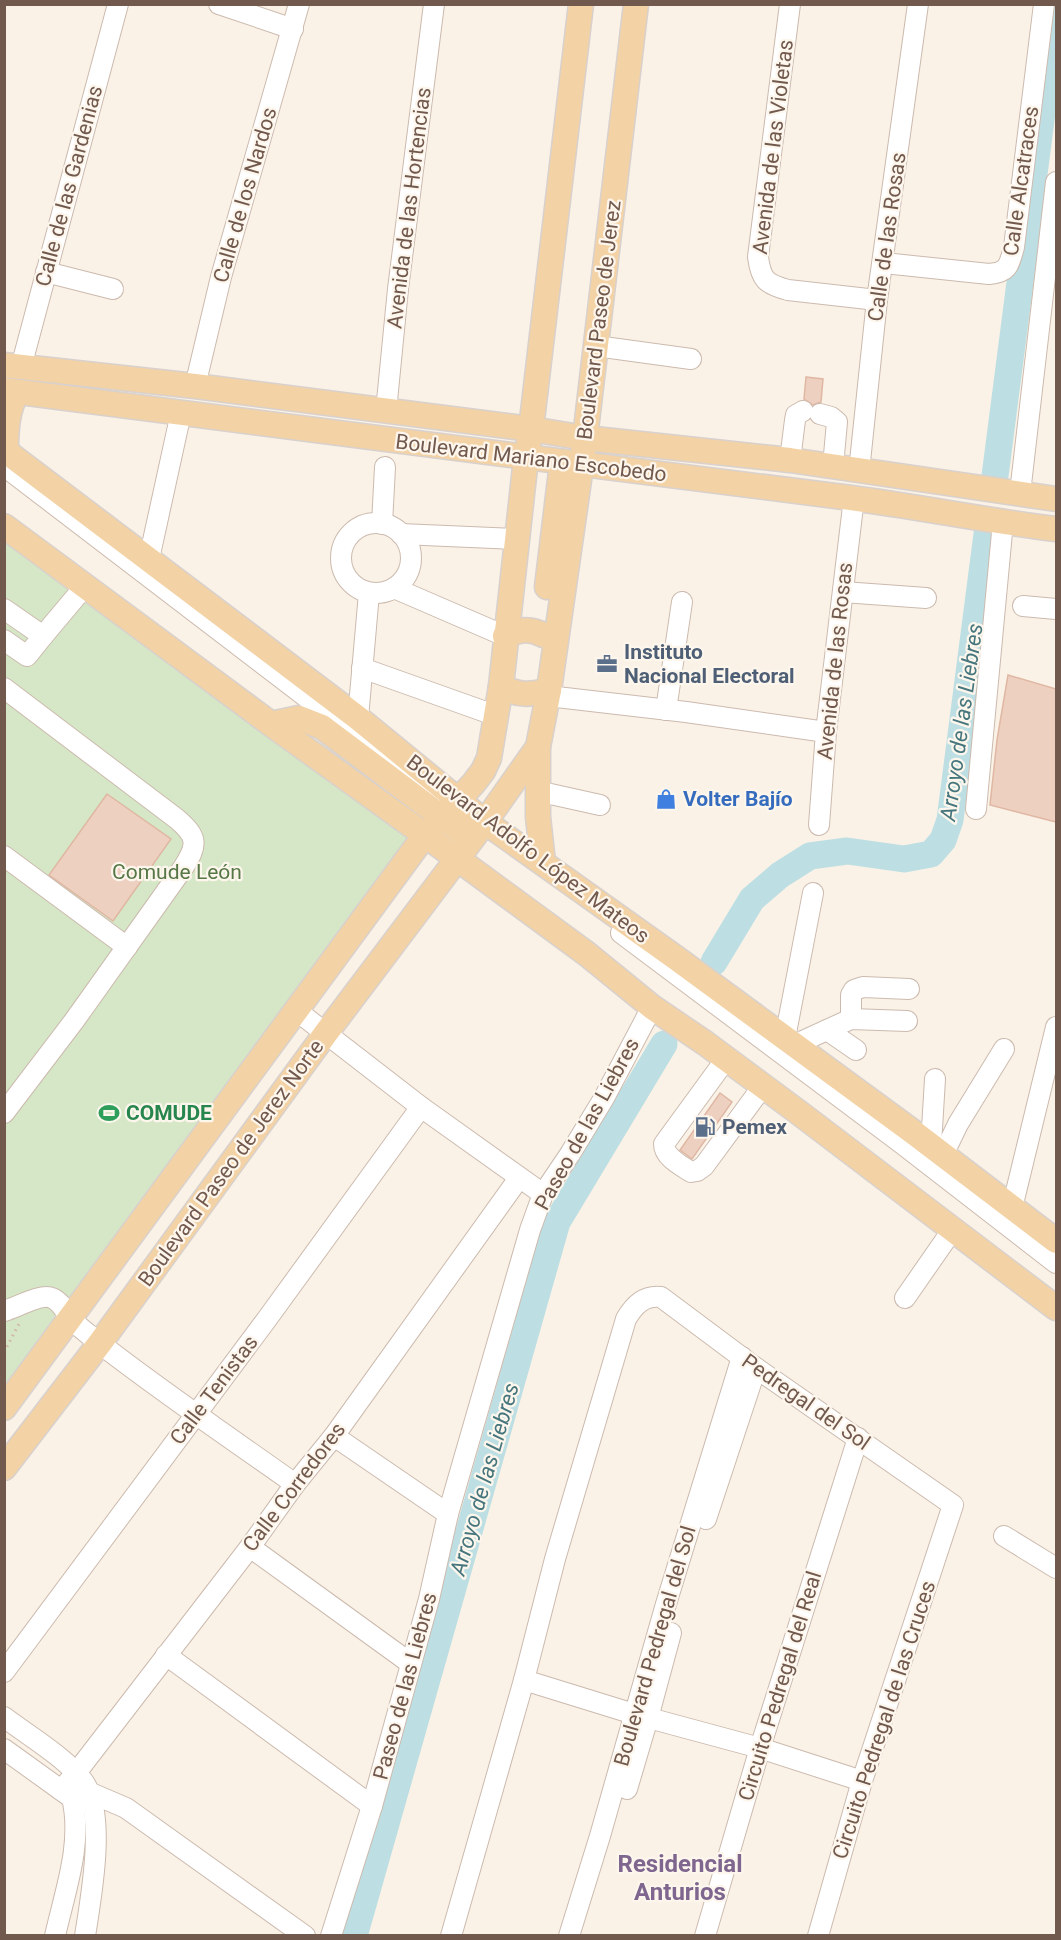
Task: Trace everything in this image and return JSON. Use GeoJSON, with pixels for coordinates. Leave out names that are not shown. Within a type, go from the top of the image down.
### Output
{"type":"FeatureCollection","features":[{"type":"Feature","properties":{"kind":"main road"},"geometry":{"type":"LineString","coordinates":[[425,835],[483,771],[489,758],[501,686],[581,4]]}},
{"type":"Feature","properties":{"kind":"main road","name":"Boulevard Paseo de Jerez"},"geometry":{"type":"LineString","coordinates":[[456,859],[538,747],[549,690],[571,464],[585,438],[636,4]]}},
{"type":"Feature","properties":{"kind":"main road","name":"Boulevard Mariano Escobedo"},"geometry":{"type":"LineString","coordinates":[[13,366],[195,386],[585,438],[790,460],[1056,499]]}},
{"type":"Feature","properties":{"kind":"main road","name":"Boulevard Mariano Escobedo"},"geometry":{"type":"LineString","coordinates":[[11,391],[571,464],[854,498],[1056,529]]}},
{"type":"Feature","properties":{"kind":"main road"},"geometry":{"type":"LineString","coordinates":[[5,456],[11,391]]}},
{"type":"Feature","properties":{"kind":"main road","name":"Boulevard Adolfo López Mateos"},"geometry":{"type":"LineString","coordinates":[[5,456],[149,559],[358,718],[449,808],[478,830],[543,862],[790,1041],[1056,1241]]}},
{"type":"Feature","properties":{"kind":"main road"},"geometry":{"type":"LineString","coordinates":[[501,686],[511,692],[526,694],[549,690],[543,666],[543,635],[571,464]]}},
{"type":"Feature","properties":{"kind":"main road"},"geometry":{"type":"LineString","coordinates":[[4,526],[587,954],[652,1007],[763,1086],[1056,1308]]}},
{"type":"Feature","properties":{"kind":"main road"},"geometry":{"type":"LineString","coordinates":[[506,636],[520,630],[536,631],[543,635]]}},
{"type":"Feature","properties":{"kind":"main road"},"geometry":{"type":"LineString","coordinates":[[271,724],[299,718],[322,727],[449,808]]}},
{"type":"Feature","properties":{"kind":"main road"},"geometry":{"type":"LineString","coordinates":[[538,747],[537,790],[539,836],[543,862]]}},
{"type":"Feature","properties":{"kind":"main road","name":"Boulevard Paseo de Jerez Norte"},"geometry":{"type":"LineString","coordinates":[[4,1408],[425,835]]}},
{"type":"Feature","properties":{"kind":"main road","name":"Boulevard Paseo de Jerez Norte"},"geometry":{"type":"LineString","coordinates":[[4,1468],[100,1343],[456,859]]}},
{"type":"Feature","properties":{"kind":"street","name":"Calle de las Gardenias"},"geometry":{"type":"LineString","coordinates":[[13,366],[46,272],[118,4]]}},
{"type":"Feature","properties":{"kind":"street"},"geometry":{"type":"LineString","coordinates":[[219,4],[293,29]]}},
{"type":"Feature","properties":{"kind":"street","name":"Calle de los Nardos"},"geometry":{"type":"LineString","coordinates":[[195,386],[221,277],[299,4]]}},
{"type":"Feature","properties":{"kind":"street","name":"Avenida de las Hortencias"},"geometry":{"type":"LineString","coordinates":[[386,411],[398,289],[434,4]]}},
{"type":"Feature","properties":{"kind":"street","name":"Avenida de las Violetas"},"geometry":{"type":"LineString","coordinates":[[790,4],[758,257],[760,270],[764,280],[788,290],[877,300]]}},
{"type":"Feature","properties":{"kind":"street","name":"Calle de las Rosas"},"geometry":{"type":"LineString","coordinates":[[860,471],[877,300],[884,263],[918,4]]}},
{"type":"Feature","properties":{"kind":"street","name":"Calle Alcatraces"},"geometry":{"type":"LineString","coordinates":[[884,263],[988,273],[1001,273],[1009,265],[1014,247],[1044,4]]}},
{"type":"Feature","properties":{"kind":"street"},"geometry":{"type":"LineString","coordinates":[[1020,493],[1053,257],[1056,182]]}},
{"type":"Feature","properties":{"kind":"street"},"geometry":{"type":"LineString","coordinates":[[46,272],[113,289]]}},
{"type":"Feature","properties":{"kind":"street"},"geometry":{"type":"LineString","coordinates":[[596,346],[691,359]]}},
{"type":"Feature","properties":{"kind":"street"},"geometry":{"type":"LineString","coordinates":[[149,559],[181,413]]}},
{"type":"Feature","properties":{"kind":"street"},"geometry":{"type":"LineString","coordinates":[[790,460],[796,415],[820,416],[864,426]]}},
{"type":"Feature","properties":{"kind":"street"},"geometry":{"type":"LineString","coordinates":[[820,416],[833,466]]}},
{"type":"Feature","properties":{"kind":"street"},"geometry":{"type":"LineString","coordinates":[[5,456],[449,808]]}},
{"type":"Feature","properties":{"kind":"street"},"geometry":{"type":"LineString","coordinates":[[382,524],[385,467]]}},
{"type":"Feature","properties":{"kind":"street","name":"Avenida de las Rosas"},"geometry":{"type":"LineString","coordinates":[[819,825],[826,732],[854,498]]}},
{"type":"Feature","properties":{"kind":"street"},"geometry":{"type":"LineString","coordinates":[[976,809],[1003,522]]}},
{"type":"Feature","properties":{"kind":"street"},"geometry":{"type":"LineString","coordinates":[[382,524],[392,527],[401,534],[409,547],[411,562],[405,577],[394,588],[382,593],[369,593],[352,585],[342,570],[340,552],[348,535],[363,525],[382,524]]}},
{"type":"Feature","properties":{"kind":"street"},"geometry":{"type":"LineString","coordinates":[[401,534],[517,539]]}},
{"type":"Feature","properties":{"kind":"street"},"geometry":{"type":"LineString","coordinates":[[4,640],[27,656],[85,586]]}},
{"type":"Feature","properties":{"kind":"street"},"geometry":{"type":"LineString","coordinates":[[394,588],[506,636]]}},
{"type":"Feature","properties":{"kind":"street"},"geometry":{"type":"LineString","coordinates":[[843,592],[926,598]]}},
{"type":"Feature","properties":{"kind":"street"},"geometry":{"type":"LineString","coordinates":[[358,718],[369,593]]}},
{"type":"Feature","properties":{"kind":"street"},"geometry":{"type":"LineString","coordinates":[[666,710],[682,602]]}},
{"type":"Feature","properties":{"kind":"street"},"geometry":{"type":"LineString","coordinates":[[1023,606],[1056,609]]}},
{"type":"Feature","properties":{"kind":"street"},"geometry":{"type":"LineString","coordinates":[[4,609],[42,636]]}},
{"type":"Feature","properties":{"kind":"street"},"geometry":{"type":"LineString","coordinates":[[363,668],[496,716]]}},
{"type":"Feature","properties":{"kind":"street"},"geometry":{"type":"LineString","coordinates":[[4,688],[177,819],[194,837],[194,848],[189,859],[74,1021],[4,1113]]}},
{"type":"Feature","properties":{"kind":"street"},"geometry":{"type":"LineString","coordinates":[[549,690],[666,710],[826,732]]}},
{"type":"Feature","properties":{"kind":"street"},"geometry":{"type":"LineString","coordinates":[[537,790],[600,806]]}},
{"type":"Feature","properties":{"kind":"street"},"geometry":{"type":"LineString","coordinates":[[478,830],[901,1143],[1056,1263]]}},
{"type":"Feature","properties":{"kind":"street"},"geometry":{"type":"LineString","coordinates":[[4,856],[127,947]]}},
{"type":"Feature","properties":{"kind":"street"},"geometry":{"type":"LineString","coordinates":[[813,893],[790,1041],[827,1030],[851,1019],[907,1021]]}},
{"type":"Feature","properties":{"kind":"street"},"geometry":{"type":"LineString","coordinates":[[851,1019],[851,995],[854,990],[863,987],[909,988]]}},
{"type":"Feature","properties":{"kind":"street","name":"Paseo de las Liebres"},"geometry":{"type":"LineString","coordinates":[[331,1935],[372,1806],[429,1599],[448,1514],[510,1295],[543,1194],[604,1098],[652,1007]]}},
{"type":"Feature","properties":{"kind":"street"},"geometry":{"type":"LineString","coordinates":[[297,1011],[421,1107],[543,1194]]}},
{"type":"Feature","properties":{"kind":"street"},"geometry":{"type":"LineString","coordinates":[[1012,1208],[1056,1027]]}},
{"type":"Feature","properties":{"kind":"street"},"geometry":{"type":"LineString","coordinates":[[827,1030],[856,1050]]}},
{"type":"Feature","properties":{"kind":"street"},"geometry":{"type":"LineString","coordinates":[[937,1150],[958,1124],[1004,1049]]}},
{"type":"Feature","properties":{"kind":"street"},"geometry":{"type":"LineString","coordinates":[[726,1059],[664,1143],[667,1155],[683,1167],[691,1172],[704,1166],[763,1086]]}},
{"type":"Feature","properties":{"kind":"street"},"geometry":{"type":"LineString","coordinates":[[935,1079],[937,1150]]}},
{"type":"Feature","properties":{"kind":"street","name":"Calle Tenistas"},"geometry":{"type":"LineString","coordinates":[[4,1672],[421,1107]]}},
{"type":"Feature","properties":{"kind":"street","name":"Calle Corredores"},"geometry":{"type":"LineString","coordinates":[[74,1794],[76,1773],[334,1436],[519,1178]]}},
{"type":"Feature","properties":{"kind":"street"},"geometry":{"type":"LineString","coordinates":[[905,1298],[953,1229]]}},
{"type":"Feature","properties":{"kind":"street"},"geometry":{"type":"LineString","coordinates":[[4,1311],[48,1296],[54,1298],[71,1319],[100,1343],[295,1484]]}},
{"type":"Feature","properties":{"kind":"street","name":"Pedregal del Sol"},"geometry":{"type":"LineString","coordinates":[[524,1680],[555,1559],[626,1319],[632,1309],[648,1297],[661,1297],[749,1362],[953,1505]]}},
{"type":"Feature","properties":{"kind":"street","name":"Boulevard Pedregal del Sol"},"geometry":{"type":"LineString","coordinates":[[569,1935],[744,1400],[749,1362]]}},
{"type":"Feature","properties":{"kind":"street"},"geometry":{"type":"LineString","coordinates":[[334,1436],[448,1514]]}},
{"type":"Feature","properties":{"kind":"street","name":"Circuito Pedregal del Real"},"geometry":{"type":"LineString","coordinates":[[705,1935],[760,1748],[858,1438]]}},
{"type":"Feature","properties":{"kind":"street","name":"Circuito Pedregal de las Cruces"},"geometry":{"type":"LineString","coordinates":[[818,1935],[862,1781],[953,1505]]}},
{"type":"Feature","properties":{"kind":"street"},"geometry":{"type":"LineString","coordinates":[[1004,1536],[1056,1568]]}},
{"type":"Feature","properties":{"kind":"street"},"geometry":{"type":"LineString","coordinates":[[250,1547],[410,1663]]}},
{"type":"Feature","properties":{"kind":"street"},"geometry":{"type":"LineString","coordinates":[[166,1655],[372,1806]]}},
{"type":"Feature","properties":{"kind":"street"},"geometry":{"type":"LineString","coordinates":[[451,1935],[524,1680],[641,1716],[760,1748],[862,1781]]}},
{"type":"Feature","properties":{"kind":"street","name":"Boulevard Pedregal del Sol"},"geometry":{"type":"LineString","coordinates":[[582,1935],[641,1716]]}},
{"type":"Feature","properties":{"kind":"street"},"geometry":{"type":"LineString","coordinates":[[4,1717],[76,1773]]}},
{"type":"Feature","properties":{"kind":"street"},"geometry":{"type":"LineString","coordinates":[[4,1749],[94,1808],[95,1844],[85,1935]]}},
{"type":"Feature","properties":{"kind":"street"},"geometry":{"type":"LineString","coordinates":[[55,1935],[75,1841],[74,1794]]}},
{"type":"Feature","properties":{"kind":"street"},"geometry":{"type":"LineString","coordinates":[[74,1794],[126,1808],[305,1935]]}},
{"type":"Feature","properties":{"kind":"path"},"geometry":{"type":"LineString","coordinates":[[4,1352],[31,1301]]}},
{"type":"Feature","properties":{"kind":"green space","name":"COMUDE"},"geometry":{"type":"Polygon","coordinates":[[[4,517],[422,833],[4,1394],[4,517]]]}},
{"type":"Feature","properties":{"kind":"building"},"geometry":{"type":"Polygon","coordinates":[[[806,377],[823,379],[821,402],[813,405],[804,399],[806,377]]]}},
{"type":"Feature","properties":{"kind":"building"},"geometry":{"type":"Polygon","coordinates":[[[1008,675],[1056,689],[1056,822],[990,805],[997,740],[1008,675]]]}},
{"type":"Feature","properties":{"kind":"building"},"geometry":{"type":"Polygon","coordinates":[[[107,794],[171,839],[113,921],[49,875],[107,794]]]}},
{"type":"Feature","properties":{"kind":"building","name":"Pemex"},"geometry":{"type":"Polygon","coordinates":[[[720,1093],[732,1102],[692,1159],[680,1150],[720,1093]]]}},
{"type":"Feature","properties":{"kind":"waterway","name":"Arroyo de las Liebres"},"geometry":{"type":"LineString","coordinates":[[995,476],[1056,4]]}},
{"type":"Feature","properties":{"kind":"waterway","name":"Arroyo de las Liebres"},"geometry":{"type":"LineString","coordinates":[[714,962],[752,899],[780,875],[810,856],[847,851],[904,859],[931,854],[943,840],[950,820],[987,534]]}},
{"type":"Feature","properties":{"kind":"waterway","name":"Arroyo de las Liebres"},"geometry":{"type":"LineString","coordinates":[[354,1936],[557,1222],[664,1044]]}},
{"type":"Feature","properties":{"kind":"place","name":"Instituto Nacional Electoral"},"geometry":{"type":"Point","coordinates":[607,664]}},
{"type":"Feature","properties":{"kind":"place","name":"Volter Bajío"},"geometry":{"type":"Point","coordinates":[666,799]}},
{"type":"Feature","properties":{"kind":"place","name":"COMUDE"},"geometry":{"type":"Point","coordinates":[109,1113]}},
{"type":"Feature","properties":{"kind":"place","name":"Pemex"},"geometry":{"type":"Point","coordinates":[705,1127]}},
{"type":"Feature","properties":{"kind":"district","name":"Residencial Anturios"},"geometry":{"type":"Point","coordinates":[680,1878]}},
{"type":"Feature","properties":{"kind":"park label","name":"Comude León"},"geometry":{"type":"Point","coordinates":[177,872]}}]}
